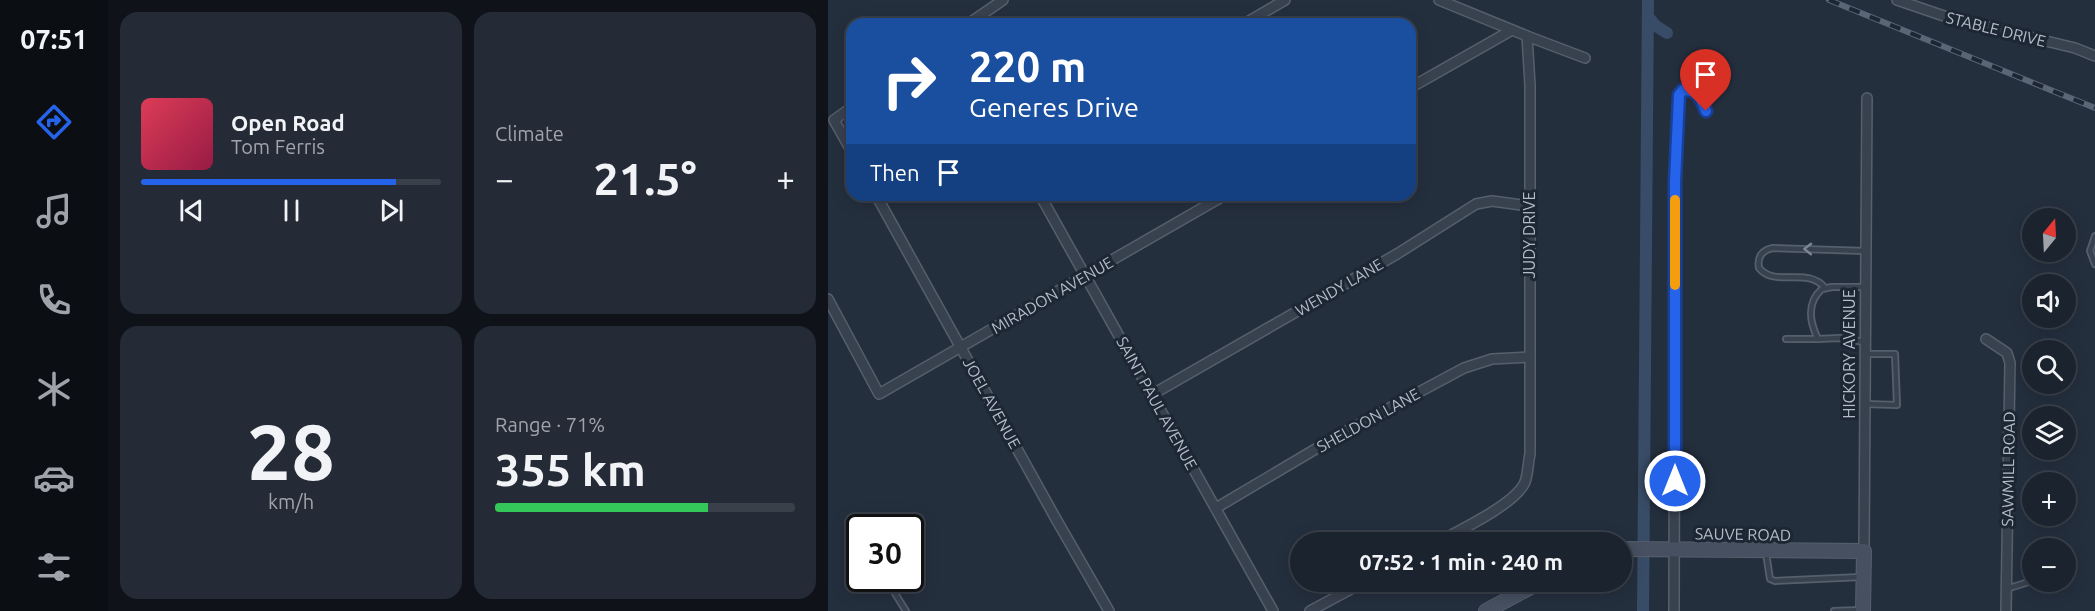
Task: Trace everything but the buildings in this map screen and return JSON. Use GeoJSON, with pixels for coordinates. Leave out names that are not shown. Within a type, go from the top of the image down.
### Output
{"type":"FeatureCollection","features":[{"type":"Feature","properties":{"kind":"street"},"geometry":{"type":"LineString","coordinates":[[977,18],[1003,0]]}},
{"type":"Feature","properties":{"kind":"street"},"geometry":{"type":"LineString","coordinates":[[1254,18],[1285,0]]}},
{"type":"Feature","properties":{"kind":"street"},"geometry":{"type":"LineString","coordinates":[[1439,0],[1585,58]]}},
{"type":"Feature","properties":{"kind":"street","name":"STABLE DRIVE"},"geometry":{"type":"LineString","coordinates":[[1897,0],[1947,17],[2075,48],[2095,56]]}},
{"type":"Feature","properties":{"kind":"street"},"geometry":{"type":"LineString","coordinates":[[1416,85],[1512,30]]}},
{"type":"Feature","properties":{"kind":"street","name":"JUDY DRIVE"},"geometry":{"type":"LineString","coordinates":[[1457,532],[1481,519],[1516,495],[1524,483],[1530,454],[1530,85],[1527,36]]}},
{"type":"Feature","properties":{"kind":"street"},"geometry":{"type":"LineString","coordinates":[[1674,611],[1668,550],[1675,181],[1679,95],[1683,90],[1691,90],[1701,97],[1706,111]]}},
{"type":"Feature","properties":{"kind":"street","name":"HICKORY AVENUE"},"geometry":{"type":"LineString","coordinates":[[1863,611],[1867,98]]}},
{"type":"Feature","properties":{"kind":"street"},"geometry":{"type":"LineString","coordinates":[[846,111],[834,120],[846,141]]}},
{"type":"Feature","properties":{"kind":"street","name":"JOEL AVENUE"},"geometry":{"type":"LineString","coordinates":[[879,201],[1109,611]]}},
{"type":"Feature","properties":{"kind":"street","name":"SAINT PAUL AVENUE"},"geometry":{"type":"LineString","coordinates":[[1043,201],[1273,611]]}},
{"type":"Feature","properties":{"kind":"street","name":"MIRADON AVENUE"},"geometry":{"type":"LineString","coordinates":[[828,299],[879,394],[1215,201]]}},
{"type":"Feature","properties":{"kind":"street","name":"WENDY LANE"},"geometry":{"type":"LineString","coordinates":[[1153,394],[1397,254],[1476,204],[1492,201],[1529,206]]}},
{"type":"Feature","properties":{"kind":"street","name":"SAWMILL ROAD"},"geometry":{"type":"LineString","coordinates":[[1986,339],[2007,353],[2010,363],[2006,611]]}},
{"type":"Feature","properties":{"kind":"street","name":"SHELDON LANE"},"geometry":{"type":"LineString","coordinates":[[1216,508],[1341,434],[1464,368],[1492,359],[1530,357]]}},
{"type":"Feature","properties":{"kind":"street","name":"SAUVE ROAD"},"geometry":{"type":"LineString","coordinates":[[1632,549],[1864,551]]}},
{"type":"Feature","properties":{"kind":"street"},"geometry":{"type":"LineString","coordinates":[[1310,611],[1345,592]]}},
{"type":"Feature","properties":{"kind":"street"},"geometry":{"type":"LineString","coordinates":[[1486,611],[1521,592]]}},
{"type":"Feature","properties":{"kind":"lane"},"geometry":{"type":"LineString","coordinates":[[2095,236],[2090,251],[2095,264]]}},
{"type":"Feature","properties":{"kind":"lane"},"geometry":{"type":"LineString","coordinates":[[1824,288],[1812,278],[1764,274],[1759,268],[1759,258],[1764,251],[1773,248],[1866,251]]}},
{"type":"Feature","properties":{"kind":"lane"},"geometry":{"type":"LineString","coordinates":[[1818,339],[1812,324],[1811,305],[1815,296],[1824,288],[1866,287]]}},
{"type":"Feature","properties":{"kind":"lane"},"geometry":{"type":"LineString","coordinates":[[1786,339],[1839,338],[1865,342]]}},
{"type":"Feature","properties":{"kind":"lane"},"geometry":{"type":"LineString","coordinates":[[1865,354],[1895,354],[1897,405],[1865,404]]}},
{"type":"Feature","properties":{"kind":"lane"},"geometry":{"type":"LineString","coordinates":[[1766,551],[1770,579],[1775,582],[1863,576]]}},
{"type":"Feature","properties":{"kind":"lane"},"geometry":{"type":"LineString","coordinates":[[2006,589],[2022,584]]}},
{"type":"Feature","properties":{"kind":"lane"},"geometry":{"type":"LineString","coordinates":[[894,592],[906,611]]}},
{"type":"Feature","properties":{"kind":"lane"},"geometry":{"type":"LineString","coordinates":[[1834,611],[1863,611]]}},
{"type":"Feature","properties":{"kind":"waterway"},"geometry":{"type":"LineString","coordinates":[[1643,611],[1648,0]]}},
{"type":"Feature","properties":{"kind":"waterway"},"geometry":{"type":"LineString","coordinates":[[1648,17],[1667,33]]}},
{"type":"Feature","properties":{"kind":"railway"},"geometry":{"type":"LineString","coordinates":[[1829,0],[2095,108]]}},
{"type":"Feature","properties":{"kind":"slow traffic"},"geometry":{"type":"LineString","coordinates":[[1675,200],[1675,285]]}},
{"type":"Feature","properties":{"kind":"route"},"geometry":{"type":"LineString","coordinates":[[1675,481],[1675,181],[1679,95],[1683,90],[1691,90],[1701,97],[1706,111]]}}]}
